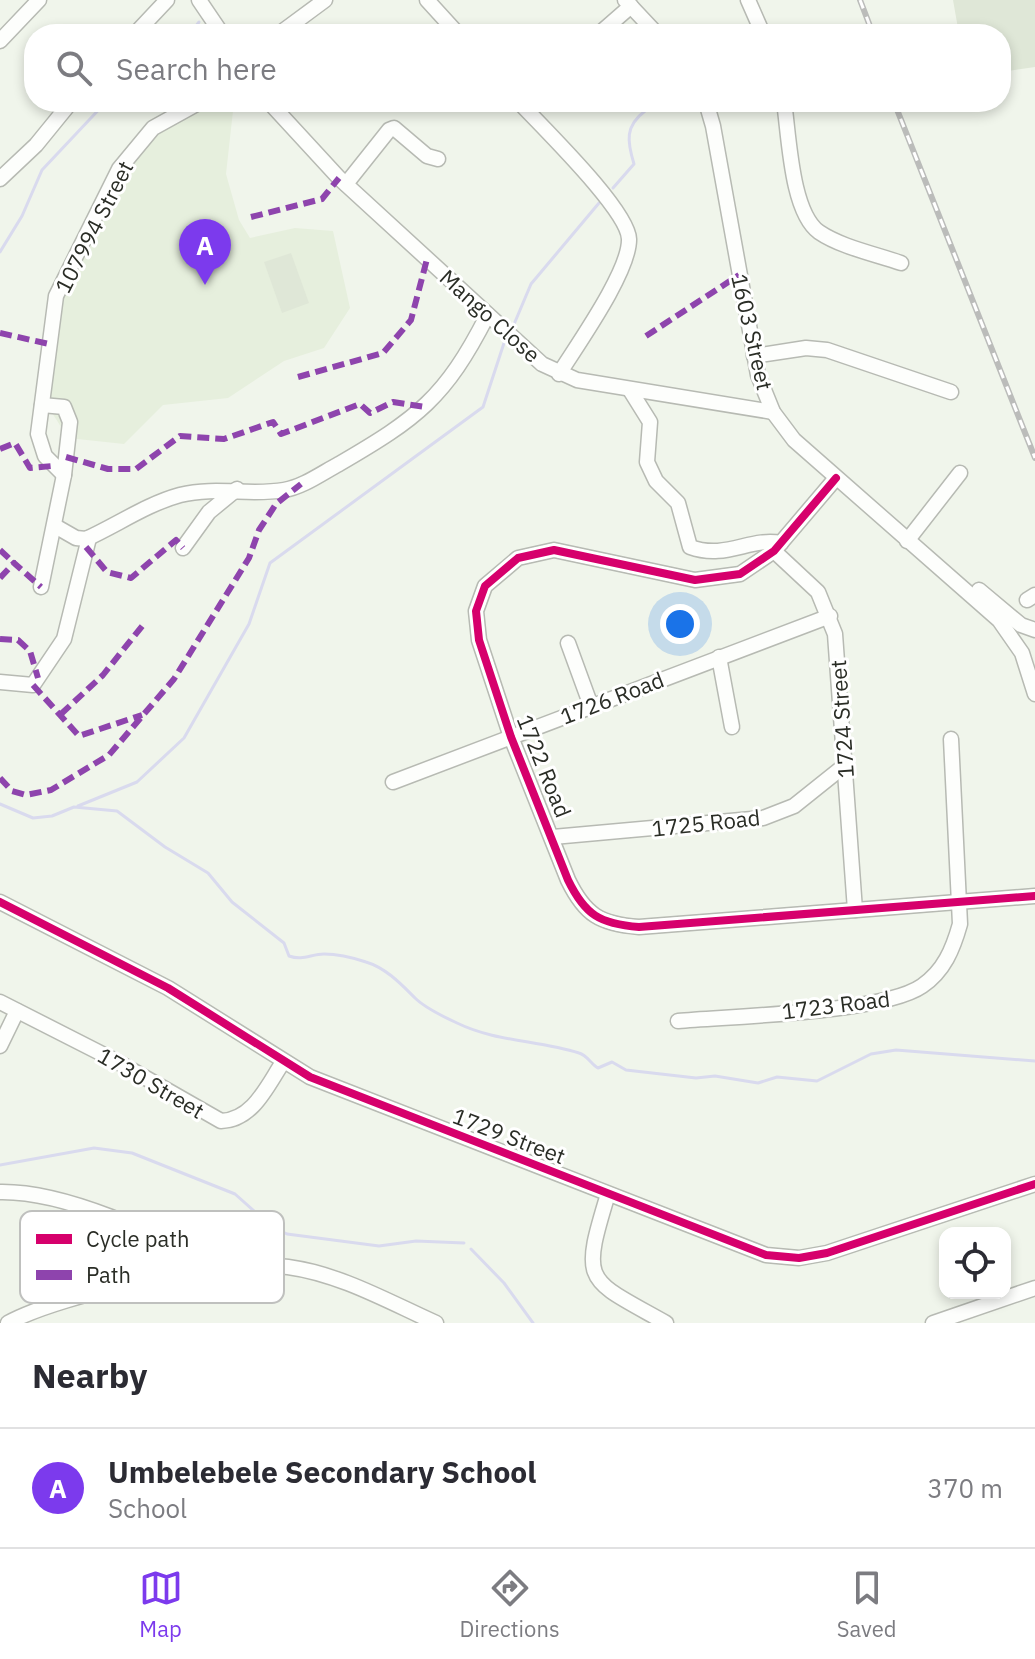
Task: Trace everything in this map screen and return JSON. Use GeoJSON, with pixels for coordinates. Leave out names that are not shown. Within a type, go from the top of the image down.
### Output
{"type":"FeatureCollection","features":[{"type":"Feature","properties":{"kind":"street"},"geometry":{"type":"LineString","coordinates":[[144,24],[167,0]]}},
{"type":"Feature","properties":{"kind":"street"},"geometry":{"type":"LineString","coordinates":[[199,0],[215,24]]}},
{"type":"Feature","properties":{"kind":"street"},"geometry":{"type":"LineString","coordinates":[[293,24],[325,0]]}},
{"type":"Feature","properties":{"kind":"street"},"geometry":{"type":"LineString","coordinates":[[427,0],[449,24]]}},
{"type":"Feature","properties":{"kind":"street"},"geometry":{"type":"LineString","coordinates":[[748,0],[759,24]]}},
{"type":"Feature","properties":{"kind":"street"},"geometry":{"type":"LineString","coordinates":[[0,41],[29,3]]}},
{"type":"Feature","properties":{"kind":"street"},"geometry":{"type":"LineString","coordinates":[[608,24],[628,3],[648,24]]}},
{"type":"Feature","properties":{"kind":"street"},"geometry":{"type":"LineString","coordinates":[[0,179],[36,145],[63,112]]}},
{"type":"Feature","properties":{"kind":"street","name":"107994 Street"},"geometry":{"type":"LineString","coordinates":[[64,475],[45,456],[38,434],[56,296],[112,181],[153,128],[182,112]]}},
{"type":"Feature","properties":{"kind":"street","name":"Mango Close"},"geometry":{"type":"LineString","coordinates":[[278,112],[346,184],[542,364],[559,374],[630,390],[773,412]]}},
{"type":"Feature","properties":{"kind":"street"},"geometry":{"type":"LineString","coordinates":[[529,112],[613,206],[627,228],[629,240],[611,289],[559,374]]}},
{"type":"Feature","properties":{"kind":"street","name":"1603 Street"},"geometry":{"type":"LineString","coordinates":[[708,112],[754,356],[773,412],[794,440],[1011,635],[1025,660],[1035,694]]}},
{"type":"Feature","properties":{"kind":"street"},"geometry":{"type":"LineString","coordinates":[[786,112],[800,201],[811,225],[826,236],[901,263]]}},
{"type":"Feature","properties":{"kind":"street"},"geometry":{"type":"LineString","coordinates":[[346,184],[394,128],[427,156],[438,159]]}},
{"type":"Feature","properties":{"kind":"street"},"geometry":{"type":"LineString","coordinates":[[55,526],[76,538],[89,538],[176,496],[237,489],[291,489],[405,423],[448,384],[487,316]]}},
{"type":"Feature","properties":{"kind":"street"},"geometry":{"type":"LineString","coordinates":[[754,356],[814,348],[951,392]]}},
{"type":"Feature","properties":{"kind":"street"},"geometry":{"type":"LineString","coordinates":[[630,390],[650,422],[647,462],[656,481],[678,503],[690,547],[704,552],[723,552],[767,542],[778,547]]}},
{"type":"Feature","properties":{"kind":"street"},"geometry":{"type":"LineString","coordinates":[[41,587],[64,475],[69,415],[64,407],[42,405]]}},
{"type":"Feature","properties":{"kind":"street"},"geometry":{"type":"LineString","coordinates":[[907,541],[960,473]]}},
{"type":"Feature","properties":{"kind":"street","name":"1722 Road"},"geometry":{"type":"LineString","coordinates":[[836,478],[778,547],[740,574],[707,581],[673,577],[554,550],[528,553],[504,566],[485,586],[476,611],[486,664],[511,737],[568,880],[584,909],[604,921],[625,926],[1035,896]]}},
{"type":"Feature","properties":{"kind":"street"},"geometry":{"type":"LineString","coordinates":[[183,548],[209,512],[237,489]]}},
{"type":"Feature","properties":{"kind":"street"},"geometry":{"type":"LineString","coordinates":[[0,682],[33,685],[59,647],[89,538]]}},
{"type":"Feature","properties":{"kind":"street","name":"1724 Street"},"geometry":{"type":"LineString","coordinates":[[778,547],[810,582],[830,616],[838,659],[855,910]]}},
{"type":"Feature","properties":{"kind":"street"},"geometry":{"type":"LineString","coordinates":[[944,572],[981,592],[1021,625],[1035,630]]}},
{"type":"Feature","properties":{"kind":"street","name":"1726 Road"},"geometry":{"type":"LineString","coordinates":[[393,782],[830,616]]}},
{"type":"Feature","properties":{"kind":"street"},"geometry":{"type":"LineString","coordinates":[[568,643],[591,706]]}},
{"type":"Feature","properties":{"kind":"street"},"geometry":{"type":"LineString","coordinates":[[719,657],[732,727]]}},
{"type":"Feature","properties":{"kind":"street","name":"1723 Road"},"geometry":{"type":"LineString","coordinates":[[678,1021],[881,1002],[901,997],[935,975],[953,950],[962,903],[951,739]]}},
{"type":"Feature","properties":{"kind":"street","name":"1725 Road"},"geometry":{"type":"LineString","coordinates":[[553,837],[763,818],[794,806],[844,766]]}},
{"type":"Feature","properties":{"kind":"street","name":"1729 Street"},"geometry":{"type":"LineString","coordinates":[[0,902],[168,988],[310,1077],[750,1251],[799,1258],[827,1253],[1035,1184]]}},
{"type":"Feature","properties":{"kind":"street","name":"1730 Street"},"geometry":{"type":"LineString","coordinates":[[0,1002],[116,1061],[221,1121],[232,1121],[249,1112],[283,1062]]}},
{"type":"Feature","properties":{"kind":"street"},"geometry":{"type":"LineString","coordinates":[[0,1046],[17,1011]]}},
{"type":"Feature","properties":{"kind":"street"},"geometry":{"type":"LineString","coordinates":[[0,1192],[33,1192],[60,1198],[90,1211]]}},
{"type":"Feature","properties":{"kind":"street"},"geometry":{"type":"LineString","coordinates":[[608,1194],[592,1246],[592,1267],[609,1291],[666,1323]]}},
{"type":"Feature","properties":{"kind":"street"},"geometry":{"type":"LineString","coordinates":[[284,1267],[356,1287],[436,1323]]}},
{"type":"Feature","properties":{"kind":"street"},"geometry":{"type":"LineString","coordinates":[[933,1323],[1035,1288]]}},
{"type":"Feature","properties":{"kind":"street"},"geometry":{"type":"LineString","coordinates":[[10,1322],[55,1303]]}},
{"type":"Feature","properties":{"kind":"shaded area"},"geometry":{"type":"Polygon","coordinates":[[[953,0],[1035,0],[1035,67],[1011,71],[1011,24],[957,24],[953,0]]]}},
{"type":"Feature","properties":{"kind":"shaded area"},"geometry":{"type":"Polygon","coordinates":[[[187,112],[233,112],[226,174],[239,220],[250,238],[295,228],[333,231],[350,308],[324,348],[284,361],[228,398],[163,405],[124,444],[68,438],[49,408],[60,299],[117,177],[149,136],[187,112]]]}},
{"type":"Feature","properties":{"kind":"shaded area"},"geometry":{"type":"Polygon","coordinates":[[[291,253],[309,303],[282,313],[264,262],[291,253]]]}},
{"type":"Feature","properties":{"kind":"waterway"},"geometry":{"type":"LineString","coordinates":[[0,252],[22,216],[42,170],[97,112]]}},
{"type":"Feature","properties":{"kind":"waterway"},"geometry":{"type":"LineString","coordinates":[[613,188],[634,164],[629,134],[634,122],[644,112]]}},
{"type":"Feature","properties":{"kind":"waterway"},"geometry":{"type":"LineString","coordinates":[[512,329],[531,284],[599,203]]}},
{"type":"Feature","properties":{"kind":"waterway"},"geometry":{"type":"LineString","coordinates":[[78,806],[137,782],[184,738],[249,624],[270,563],[483,407],[505,340]]}},
{"type":"Feature","properties":{"kind":"waterway"},"geometry":{"type":"LineString","coordinates":[[0,804],[33,818],[52,816],[74,807],[117,811],[165,847],[208,873],[232,902],[284,943],[289,956],[299,958],[329,954],[366,962],[387,972],[424,1005],[457,1023],[487,1034],[579,1053],[598,1068],[612,1062],[626,1070],[696,1078],[715,1076],[758,1083],[777,1077],[817,1081],[871,1054],[896,1050],[1035,1061]]}},
{"type":"Feature","properties":{"kind":"waterway"},"geometry":{"type":"LineString","coordinates":[[0,1165],[94,1148],[132,1153],[235,1194],[254,1211]]}},
{"type":"Feature","properties":{"kind":"waterway"},"geometry":{"type":"LineString","coordinates":[[284,1232],[379,1246],[416,1241],[464,1243]]}},
{"type":"Feature","properties":{"kind":"waterway"},"geometry":{"type":"LineString","coordinates":[[471,1249],[504,1283],[533,1323]]}},
{"type":"Feature","properties":{"kind":"railway"},"geometry":{"type":"LineString","coordinates":[[860,0],[869,24]]}},
{"type":"Feature","properties":{"kind":"railway"},"geometry":{"type":"LineString","coordinates":[[898,112],[1035,458]]}},
{"type":"Feature","properties":{"kind":"marked path"},"geometry":{"type":"LineString","coordinates":[[251,217],[322,199],[339,178]]}},
{"type":"Feature","properties":{"kind":"marked path"},"geometry":{"type":"LineString","coordinates":[[298,377],[383,353],[411,320],[427,259]]}},
{"type":"Feature","properties":{"kind":"marked path"},"geometry":{"type":"LineString","coordinates":[[646,336],[739,275]]}},
{"type":"Feature","properties":{"kind":"marked path"},"geometry":{"type":"LineString","coordinates":[[0,333],[49,344]]}},
{"type":"Feature","properties":{"kind":"marked path"},"geometry":{"type":"LineString","coordinates":[[66,457],[108,469],[136,469],[180,436],[224,439],[273,422],[281,434],[360,404],[370,413],[393,402],[425,407]]}},
{"type":"Feature","properties":{"kind":"marked path"},"geometry":{"type":"LineString","coordinates":[[0,449],[15,443],[30,468],[52,466]]}},
{"type":"Feature","properties":{"kind":"marked path"},"geometry":{"type":"LineString","coordinates":[[0,778],[12,791],[26,795],[51,790],[109,755],[174,679],[249,558],[259,530],[276,504],[301,484]]}},
{"type":"Feature","properties":{"kind":"marked path"},"geometry":{"type":"LineString","coordinates":[[86,547],[107,572],[131,578],[176,540],[183,548]]}},
{"type":"Feature","properties":{"kind":"marked path"},"geometry":{"type":"LineString","coordinates":[[0,550],[14,563]]}},
{"type":"Feature","properties":{"kind":"marked path"},"geometry":{"type":"LineString","coordinates":[[0,578],[14,563],[41,587]]}},
{"type":"Feature","properties":{"kind":"marked path"},"geometry":{"type":"LineString","coordinates":[[61,714],[103,675],[143,625]]}},
{"type":"Feature","properties":{"kind":"marked path"},"geometry":{"type":"LineString","coordinates":[[0,639],[18,640],[30,651],[38,678]]}},
{"type":"Feature","properties":{"kind":"marked path"},"geometry":{"type":"LineString","coordinates":[[33,685],[79,736],[142,715]]}},
{"type":"Feature","properties":{"kind":"cycle path"},"geometry":{"type":"LineString","coordinates":[[836,478],[774,551],[740,574],[695,580],[554,550],[518,558],[485,586],[476,611],[479,640],[511,737],[568,880],[581,902],[595,916],[639,927],[1035,896]]}},
{"type":"Feature","properties":{"kind":"cycle path"},"geometry":{"type":"LineString","coordinates":[[0,902],[168,988],[310,1077],[766,1255],[799,1258],[827,1253],[1035,1184]]}},
{"type":"Feature","properties":{"kind":"place","name":"Umbelebele Secondary School"},"geometry":{"type":"Point","coordinates":[205,285]}}]}
